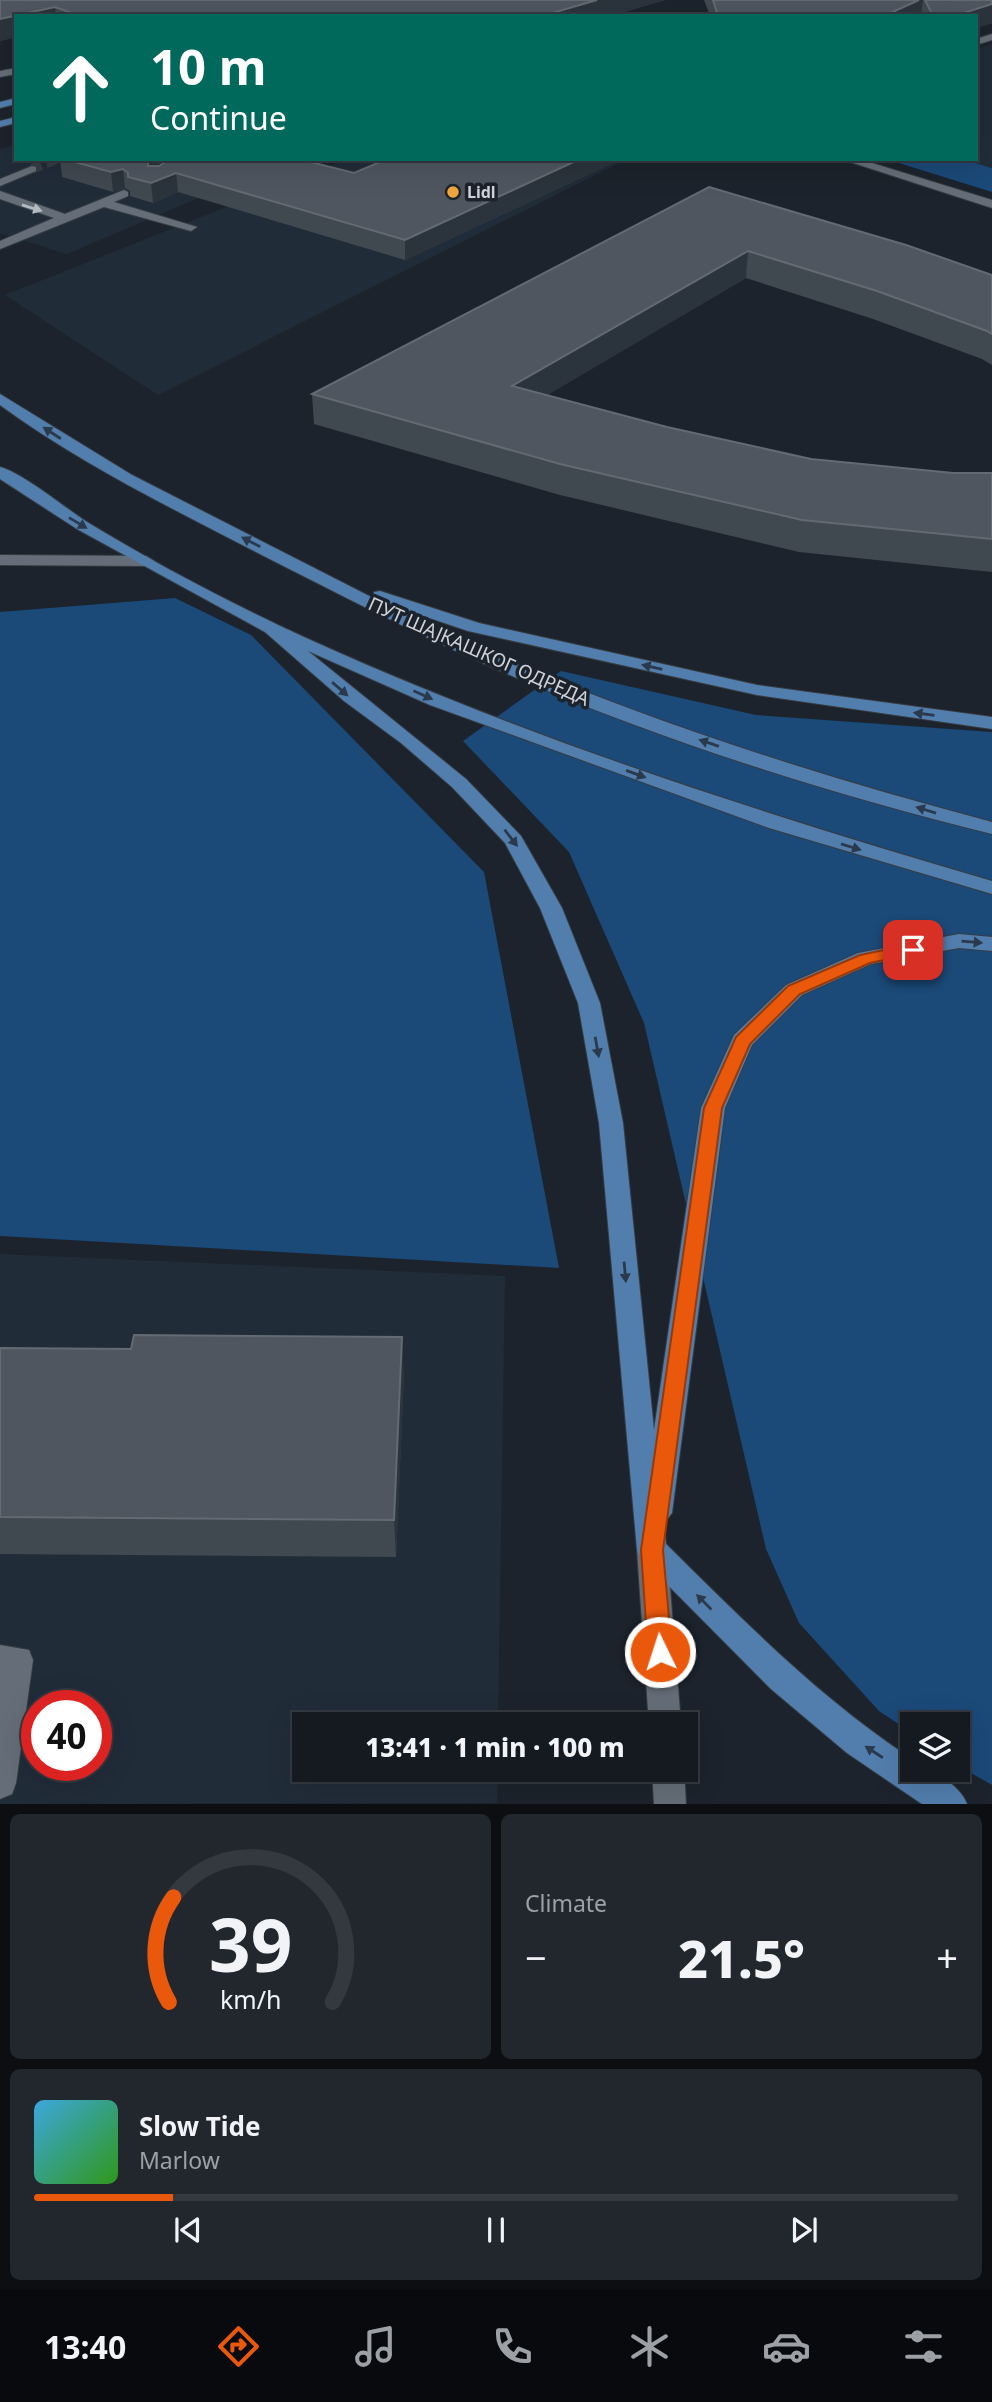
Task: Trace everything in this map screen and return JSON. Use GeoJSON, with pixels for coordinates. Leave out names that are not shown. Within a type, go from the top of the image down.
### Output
{"type":"FeatureCollection","features":[{"type":"Feature","properties":{"kind":"main road","name":"ПУТ ШАЈКАШКОГ ОДРЕДА"},"geometry":{"type":"LineString","coordinates":[[0,398],[74,447],[121,474],[452,643],[607,708],[722,748],[992,828]]}},
{"type":"Feature","properties":{"kind":"main road"},"geometry":{"type":"LineString","coordinates":[[0,472],[83,526],[271,628],[436,701],[776,824],[992,888]]}},
{"type":"Feature","properties":{"kind":"main road"},"geometry":{"type":"LineString","coordinates":[[312,573],[474,626],[757,690],[992,723]]}},
{"type":"Feature","properties":{"kind":"main road"},"geometry":{"type":"LineString","coordinates":[[271,628],[350,697],[408,739],[459,783],[514,840],[551,908],[589,1003],[611,1123],[652,1550],[782,1679],[858,1742],[951,1804]]}},
{"type":"Feature","properties":{"kind":"main road"},"geometry":{"type":"LineString","coordinates":[[652,1550],[713,1108],[742,1041],[794,990],[866,958],[960,941],[992,944]]}},
{"type":"Feature","properties":{"kind":"street"},"geometry":{"type":"LineString","coordinates":[[852,161],[992,204]]}},
{"type":"Feature","properties":{"kind":"street"},"geometry":{"type":"LineString","coordinates":[[0,183],[32,169]]}},
{"type":"Feature","properties":{"kind":"street"},"geometry":{"type":"LineString","coordinates":[[0,245],[124,194]]}},
{"type":"Feature","properties":{"kind":"street"},"geometry":{"type":"LineString","coordinates":[[0,195],[65,218]]}},
{"type":"Feature","properties":{"kind":"street"},"geometry":{"type":"LineString","coordinates":[[104,203],[191,227]]}},
{"type":"Feature","properties":{"kind":"street"},"geometry":{"type":"LineString","coordinates":[[0,560],[146,561]]}},
{"type":"Feature","properties":{"kind":"street"},"geometry":{"type":"LineString","coordinates":[[652,1550],[664,1712]]}},
{"type":"Feature","properties":{"kind":"street"},"geometry":{"type":"LineString","coordinates":[[0,1659],[18,1660],[0,1783]]}},
{"type":"Feature","properties":{"kind":"street"},"geometry":{"type":"LineString","coordinates":[[669,1782],[670,1804]]}},
{"type":"Feature","properties":{"kind":"shaded area"},"geometry":{"type":"Polygon","coordinates":[[[992,44],[992,168],[968,161],[978,161],[978,49],[992,44]]]}},
{"type":"Feature","properties":{"kind":"shaded area"},"geometry":{"type":"Polygon","coordinates":[[[14,146],[14,161],[285,161],[67,254],[0,233],[0,149],[14,146]]]}},
{"type":"Feature","properties":{"kind":"shaded area"},"geometry":{"type":"Polygon","coordinates":[[[342,161],[623,161],[158,395],[5,295],[342,161]]]}},
{"type":"Feature","properties":{"kind":"shaded area"},"geometry":{"type":"Polygon","coordinates":[[[892,161],[968,161],[992,168],[992,192],[892,161]]]}},
{"type":"Feature","properties":{"kind":"shaded area"},"geometry":{"type":"Polygon","coordinates":[[[175,598],[251,635],[484,872],[559,1268],[0,1236],[0,612],[175,598]]]}},
{"type":"Feature","properties":{"kind":"shaded area"},"geometry":{"type":"Polygon","coordinates":[[[561,671],[756,715],[992,732],[992,1785],[970,1772],[970,1712],[900,1712],[900,1725],[879,1711],[799,1623],[766,1549],[644,1023],[569,852],[463,741],[561,671]]]}},
{"type":"Feature","properties":{"kind":"shaded area"},"geometry":{"type":"Polygon","coordinates":[[[0,1254],[505,1276],[498,1712],[292,1712],[292,1782],[498,1782],[497,1803],[0,1804],[0,1254]]]}},
{"type":"Feature","properties":{"kind":"building"},"geometry":{"type":"Polygon","coordinates":[[[0,0],[597,0],[549,14],[75,14],[55,7],[0,19],[0,0]]]}},
{"type":"Feature","properties":{"kind":"building"},"geometry":{"type":"Polygon","coordinates":[[[713,0],[919,0],[888,14],[717,14],[713,0]]]}},
{"type":"Feature","properties":{"kind":"building"},"geometry":{"type":"Polygon","coordinates":[[[925,0],[992,0],[992,4],[960,14],[932,14],[925,0]]]}},
{"type":"Feature","properties":{"kind":"building"},"geometry":{"type":"Polygon","coordinates":[[[71,161],[148,161],[148,166],[159,166],[167,161],[307,161],[354,173],[382,161],[576,161],[405,240],[176,173],[151,183],[128,177],[128,173],[123,169],[111,172],[71,161]]]}},
{"type":"Feature","properties":{"kind":"building"},"geometry":{"type":"Polygon","coordinates":[[[709,187],[906,245],[992,275],[992,334],[877,291],[748,251],[512,386],[667,427],[811,459],[953,473],[992,473],[992,539],[802,520],[560,464],[312,394],[709,187]]]}},
{"type":"Feature","properties":{"kind":"building"},"geometry":{"type":"Polygon","coordinates":[[[134,1335],[402,1337],[394,1520],[0,1517],[0,1348],[131,1349],[134,1335]]]}},
{"type":"Feature","properties":{"kind":"tunnel"},"geometry":{"type":"LineString","coordinates":[[32,169],[51,161]]}},
{"type":"Feature","properties":{"kind":"place","name":"Lidl"},"geometry":{"type":"Point","coordinates":[453,192]}},
{"type":"Feature","properties":{"kind":"route"},"geometry":{"type":"LineString","coordinates":[[660,1652],[652,1550],[713,1108],[742,1041],[794,990],[866,958],[913,950]]}}]}
